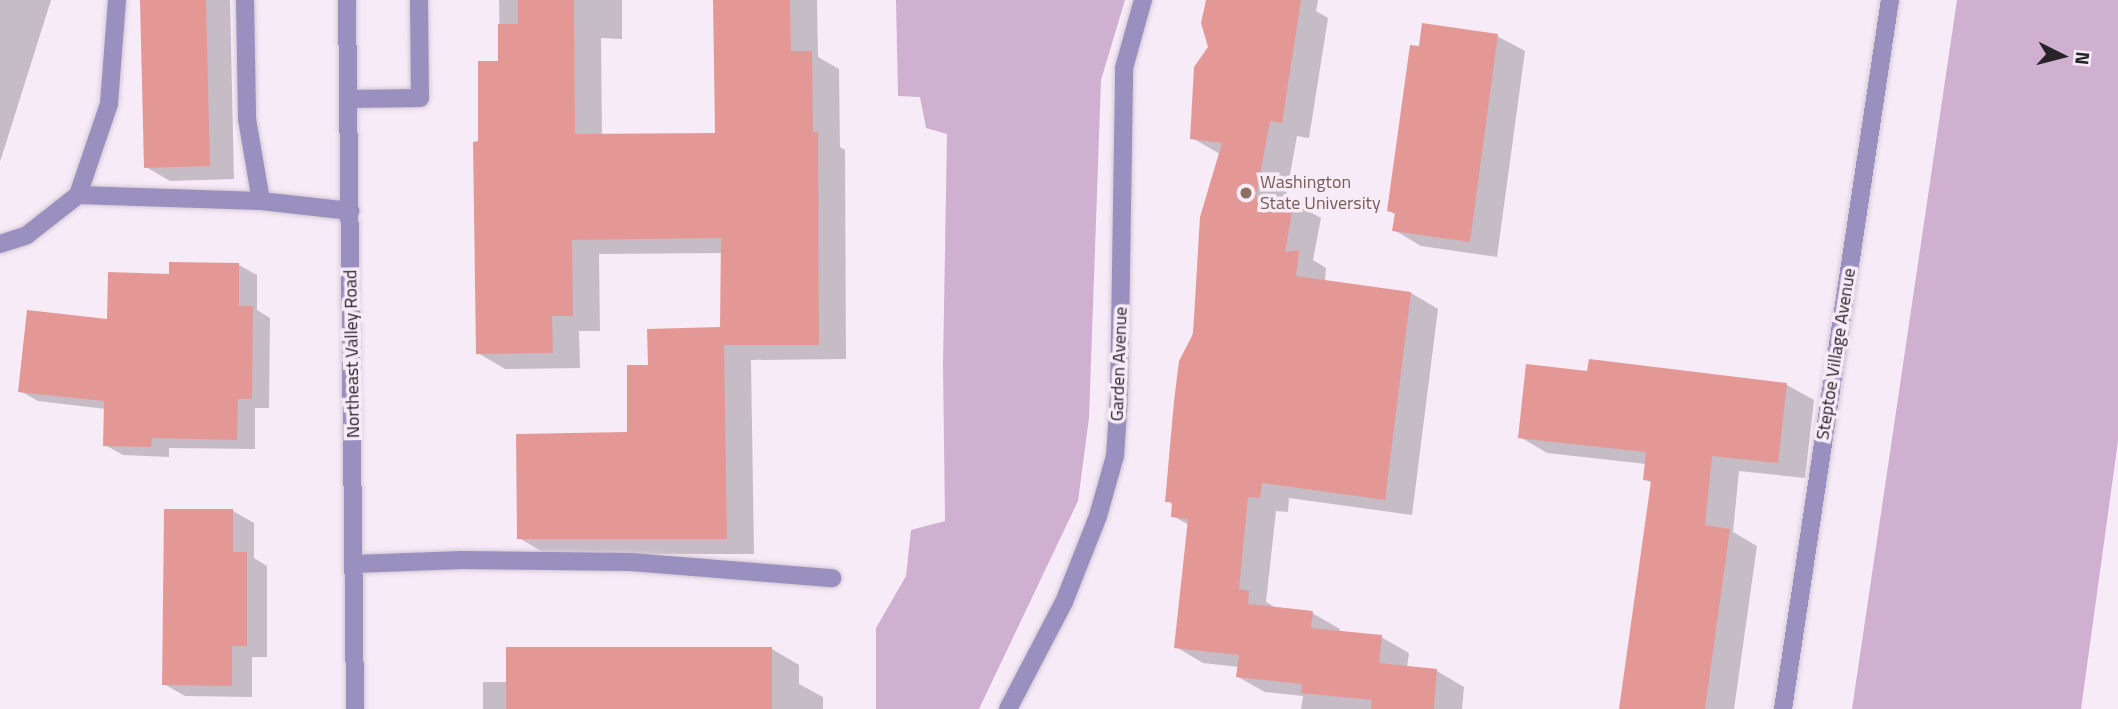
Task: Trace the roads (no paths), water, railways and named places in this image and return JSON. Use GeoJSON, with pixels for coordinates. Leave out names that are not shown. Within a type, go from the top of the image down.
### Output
{"type":"FeatureCollection","features":[{"type":"Feature","properties":{"kind":"street"},"geometry":{"type":"LineString","coordinates":[[0,244],[27,235],[78,195],[109,104],[117,0]]}},
{"type":"Feature","properties":{"kind":"street"},"geometry":{"type":"LineString","coordinates":[[245,0],[247,119],[261,201]]}},
{"type":"Feature","properties":{"kind":"street","name":"Northeast Valley Road"},"geometry":{"type":"LineString","coordinates":[[347,0],[355,709]]}},
{"type":"Feature","properties":{"kind":"street"},"geometry":{"type":"LineString","coordinates":[[348,99],[420,98],[419,0]]}},
{"type":"Feature","properties":{"kind":"street","name":"Garden Avenue"},"geometry":{"type":"LineString","coordinates":[[1009,709],[1064,601],[1098,516],[1115,456],[1119,398],[1124,68],[1143,0]]}},
{"type":"Feature","properties":{"kind":"street","name":"Steptoe Village Avenue"},"geometry":{"type":"LineString","coordinates":[[1783,709],[1890,0]]}},
{"type":"Feature","properties":{"kind":"street"},"geometry":{"type":"LineString","coordinates":[[78,195],[261,201],[350,211]]}},
{"type":"Feature","properties":{"kind":"street"},"geometry":{"type":"LineString","coordinates":[[355,564],[462,560],[631,562],[832,578]]}},
{"type":"Feature","properties":{"kind":"place","name":"Washington State University"},"geometry":{"type":"Point","coordinates":[1246,193]}}]}
